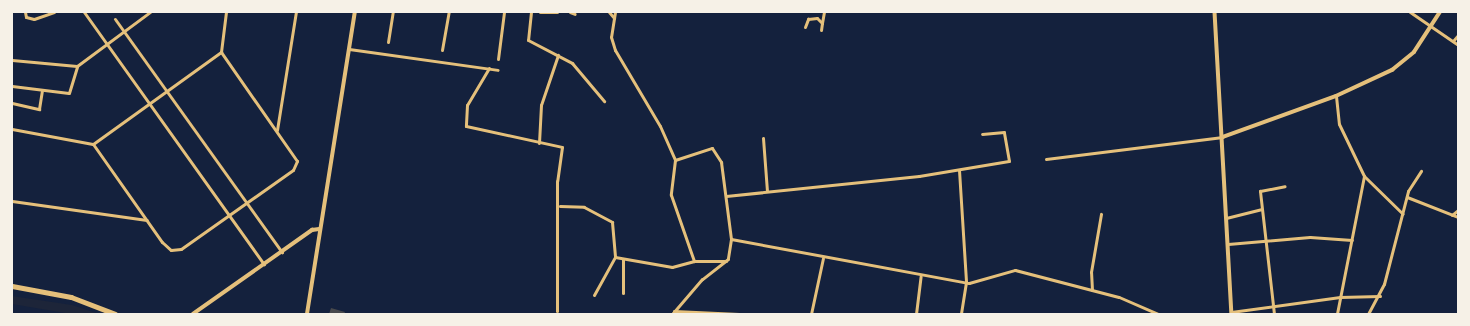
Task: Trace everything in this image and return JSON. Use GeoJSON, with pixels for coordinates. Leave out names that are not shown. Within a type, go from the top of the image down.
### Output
{"type":"FeatureCollection","features":[{"type":"Feature","properties":{"kind":"highway"},"geometry":{"type":"LineString","coordinates":[[12,286],[71,297],[115,314]]}},
{"type":"Feature","properties":{"kind":"street"},"geometry":{"type":"LineString","coordinates":[[25,12],[26,16],[34,19],[54,12]]}},
{"type":"Feature","properties":{"kind":"street"},"geometry":{"type":"LineString","coordinates":[[84,12],[264,264]]}},
{"type":"Feature","properties":{"kind":"street"},"geometry":{"type":"LineString","coordinates":[[12,60],[77,66],[108,46],[150,12]]}},
{"type":"Feature","properties":{"kind":"street"},"geometry":{"type":"LineString","coordinates":[[12,130],[93,144],[166,247],[176,250],[246,203],[296,165],[296,156],[221,52],[226,12]]}},
{"type":"Feature","properties":{"kind":"street"},"geometry":{"type":"LineString","coordinates":[[277,130],[296,12]]}},
{"type":"Feature","properties":{"kind":"street"},"geometry":{"type":"LineString","coordinates":[[307,314],[319,229],[355,12]]}},
{"type":"Feature","properties":{"kind":"street"},"geometry":{"type":"LineString","coordinates":[[388,42],[393,12]]}},
{"type":"Feature","properties":{"kind":"street"},"geometry":{"type":"LineString","coordinates":[[442,50],[449,12]]}},
{"type":"Feature","properties":{"kind":"street"},"geometry":{"type":"LineString","coordinates":[[498,59],[504,12]]}},
{"type":"Feature","properties":{"kind":"street"},"geometry":{"type":"LineString","coordinates":[[531,12],[527,38],[530,42],[558,55],[583,72],[604,101]]}},
{"type":"Feature","properties":{"kind":"street"},"geometry":{"type":"LineString","coordinates":[[540,12],[557,12]]}},
{"type":"Feature","properties":{"kind":"street"},"geometry":{"type":"LineString","coordinates":[[570,12],[575,14]]}},
{"type":"Feature","properties":{"kind":"street"},"geometry":{"type":"LineString","coordinates":[[609,12],[614,18]]}},
{"type":"Feature","properties":{"kind":"street"},"geometry":{"type":"LineString","coordinates":[[615,12],[611,37],[615,50],[660,126],[675,160],[671,195],[694,262]]}},
{"type":"Feature","properties":{"kind":"street"},"geometry":{"type":"LineString","coordinates":[[805,27],[810,18],[811,12]]}},
{"type":"Feature","properties":{"kind":"street"},"geometry":{"type":"LineString","coordinates":[[821,30],[824,12]]}},
{"type":"Feature","properties":{"kind":"street"},"geometry":{"type":"LineString","coordinates":[[1215,12],[1232,313],[1340,297],[1380,296]]}},
{"type":"Feature","properties":{"kind":"street"},"geometry":{"type":"LineString","coordinates":[[1410,12],[1458,45]]}},
{"type":"Feature","properties":{"kind":"street"},"geometry":{"type":"LineString","coordinates":[[1046,159],[1223,137],[1336,96],[1405,61],[1432,26],[1440,12]]}},
{"type":"Feature","properties":{"kind":"street"},"geometry":{"type":"LineString","coordinates":[[810,18],[822,23]]}},
{"type":"Feature","properties":{"kind":"street"},"geometry":{"type":"LineString","coordinates":[[115,19],[282,252]]}},
{"type":"Feature","properties":{"kind":"street"},"geometry":{"type":"LineString","coordinates":[[1453,41],[1458,35]]}},
{"type":"Feature","properties":{"kind":"street"},"geometry":{"type":"LineString","coordinates":[[349,49],[498,70]]}},
{"type":"Feature","properties":{"kind":"street"},"geometry":{"type":"LineString","coordinates":[[93,144],[221,52]]}},
{"type":"Feature","properties":{"kind":"street"},"geometry":{"type":"LineString","coordinates":[[539,143],[541,105],[558,55]]}},
{"type":"Feature","properties":{"kind":"street"},"geometry":{"type":"LineString","coordinates":[[12,86],[42,91],[69,93],[77,66]]}},
{"type":"Feature","properties":{"kind":"street"},"geometry":{"type":"LineString","coordinates":[[489,68],[467,105],[466,126],[539,143],[560,146],[557,181],[560,206],[557,311]]}},
{"type":"Feature","properties":{"kind":"street"},"geometry":{"type":"LineString","coordinates":[[12,103],[39,108],[42,91]]}},
{"type":"Feature","properties":{"kind":"street"},"geometry":{"type":"LineString","coordinates":[[1336,96],[1339,124],[1364,176],[1403,214]]}},
{"type":"Feature","properties":{"kind":"street"},"geometry":{"type":"LineString","coordinates":[[1458,103],[1458,108]]}},
{"type":"Feature","properties":{"kind":"street"},"geometry":{"type":"LineString","coordinates":[[726,196],[960,170],[1008,161],[1004,132],[982,134]]}},
{"type":"Feature","properties":{"kind":"street"},"geometry":{"type":"LineString","coordinates":[[763,138],[767,191]]}},
{"type":"Feature","properties":{"kind":"street"},"geometry":{"type":"LineString","coordinates":[[673,312],[702,279],[726,261],[731,239],[726,196],[716,150],[705,148],[675,160]]}},
{"type":"Feature","properties":{"kind":"street"},"geometry":{"type":"LineString","coordinates":[[960,170],[966,282],[961,314]]}},
{"type":"Feature","properties":{"kind":"street"},"geometry":{"type":"LineString","coordinates":[[1368,314],[1380,296],[1407,197],[1421,171]]}},
{"type":"Feature","properties":{"kind":"street"},"geometry":{"type":"LineString","coordinates":[[1337,314],[1364,176]]}},
{"type":"Feature","properties":{"kind":"street"},"geometry":{"type":"LineString","coordinates":[[1274,314],[1268,241],[1261,209],[1261,190],[1285,186]]}},
{"type":"Feature","properties":{"kind":"street"},"geometry":{"type":"LineString","coordinates":[[1407,197],[1458,217]]}},
{"type":"Feature","properties":{"kind":"street"},"geometry":{"type":"LineString","coordinates":[[12,201],[147,220]]}},
{"type":"Feature","properties":{"kind":"street"},"geometry":{"type":"LineString","coordinates":[[560,206],[584,206],[612,222],[615,257],[594,295]]}},
{"type":"Feature","properties":{"kind":"street"},"geometry":{"type":"LineString","coordinates":[[1226,218],[1261,209]]}},
{"type":"Feature","properties":{"kind":"street"},"geometry":{"type":"LineString","coordinates":[[1452,215],[1458,210]]}},
{"type":"Feature","properties":{"kind":"street"},"geometry":{"type":"LineString","coordinates":[[1092,290],[1091,272],[1101,214]]}},
{"type":"Feature","properties":{"kind":"street"},"geometry":{"type":"LineString","coordinates":[[193,314],[264,264],[319,229]]}},
{"type":"Feature","properties":{"kind":"street"},"geometry":{"type":"LineString","coordinates":[[1228,244],[1310,237],[1352,240]]}},
{"type":"Feature","properties":{"kind":"street"},"geometry":{"type":"LineString","coordinates":[[731,239],[921,276],[966,282],[1014,270],[1092,290],[1148,309],[1158,314]]}},
{"type":"Feature","properties":{"kind":"street"},"geometry":{"type":"LineString","coordinates":[[615,257],[672,267],[694,262],[726,261]]}},
{"type":"Feature","properties":{"kind":"street"},"geometry":{"type":"LineString","coordinates":[[812,314],[823,258]]}},
{"type":"Feature","properties":{"kind":"street"},"geometry":{"type":"LineString","coordinates":[[622,293],[623,259]]}},
{"type":"Feature","properties":{"kind":"street"},"geometry":{"type":"LineString","coordinates":[[916,314],[921,276]]}},
{"type":"Feature","properties":{"kind":"street"},"geometry":{"type":"LineString","coordinates":[[1146,314],[1148,309]]}},
{"type":"Feature","properties":{"kind":"street"},"geometry":{"type":"LineString","coordinates":[[673,312],[739,314]]}},
{"type":"Feature","properties":{"kind":"shaded area"},"geometry":{"type":"Polygon","coordinates":[[[12,296],[72,305],[99,314],[71,314],[12,304],[12,296]]]}},
{"type":"Feature","properties":{"kind":"building"},"geometry":{"type":"Polygon","coordinates":[[[331,308],[345,312],[344,314],[329,314],[331,308]]]}}]}
